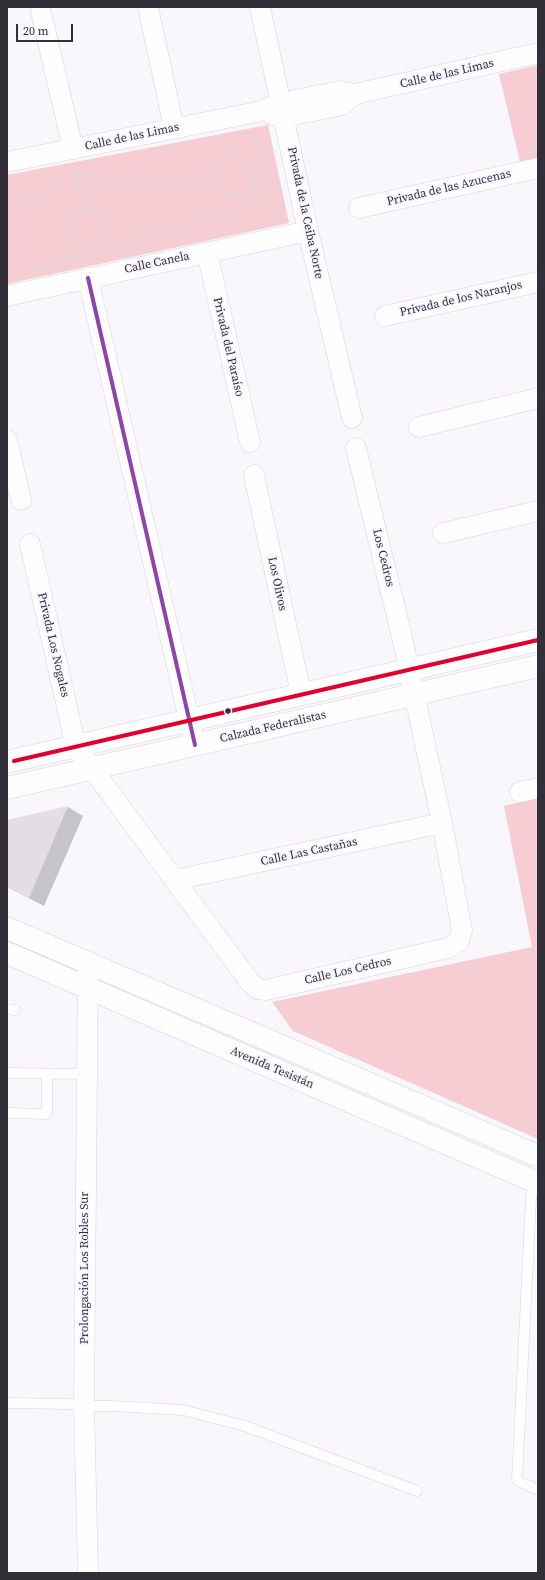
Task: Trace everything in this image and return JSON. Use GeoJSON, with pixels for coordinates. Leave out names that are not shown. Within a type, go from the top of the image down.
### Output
{"type":"FeatureCollection","features":[{"type":"Feature","properties":{"kind":"street"},"geometry":{"type":"LineString","coordinates":[[148,7],[174,128]]}},
{"type":"Feature","properties":{"kind":"street","name":"Privada de la Ceiba Norte"},"geometry":{"type":"LineString","coordinates":[[260,7],[308,231],[352,418]]}},
{"type":"Feature","properties":{"kind":"street"},"geometry":{"type":"LineString","coordinates":[[41,12],[73,149]]}},
{"type":"Feature","properties":{"kind":"street","name":"Calle de las Limas"},"geometry":{"type":"LineString","coordinates":[[7,162],[257,112],[342,105],[355,94],[538,53]]}},
{"type":"Feature","properties":{"kind":"street","name":"Privada de las Azucenas"},"geometry":{"type":"LineString","coordinates":[[359,208],[538,168]]}},
{"type":"Feature","properties":{"kind":"street","name":"Calle Canela"},"geometry":{"type":"LineString","coordinates":[[7,296],[308,231]]}},
{"type":"Feature","properties":{"kind":"street","name":"Privada del Paraíso"},"geometry":{"type":"LineString","coordinates":[[207,252],[250,442]]}},
{"type":"Feature","properties":{"kind":"street"},"geometry":{"type":"LineString","coordinates":[[88,278],[196,745]]}},
{"type":"Feature","properties":{"kind":"street","name":"Privada de los Naranjos"},"geometry":{"type":"LineString","coordinates":[[385,316],[538,282]]}},
{"type":"Feature","properties":{"kind":"street"},"geometry":{"type":"LineString","coordinates":[[419,427],[538,398]]}},
{"type":"Feature","properties":{"kind":"street"},"geometry":{"type":"LineString","coordinates":[[7,440],[21,500]]}},
{"type":"Feature","properties":{"kind":"street","name":"Los Cedros"},"geometry":{"type":"LineString","coordinates":[[356,448],[414,695]]}},
{"type":"Feature","properties":{"kind":"street","name":"Los Olivos"},"geometry":{"type":"LineString","coordinates":[[254,474],[301,694]]}},
{"type":"Feature","properties":{"kind":"street"},"geometry":{"type":"LineString","coordinates":[[443,532],[538,511]]}},
{"type":"Feature","properties":{"kind":"street","name":"Privada Los Nogales"},"geometry":{"type":"LineString","coordinates":[[30,544],[76,747]]}},
{"type":"Feature","properties":{"kind":"street"},"geometry":{"type":"LineString","coordinates":[[7,762],[538,640]]}},
{"type":"Feature","properties":{"kind":"street","name":"Calzada Federalistas"},"geometry":{"type":"LineString","coordinates":[[7,788],[538,666]]}},
{"type":"Feature","properties":{"kind":"street","name":"Calle Los Cedros"},"geometry":{"type":"LineString","coordinates":[[76,747],[250,982],[258,989],[266,990],[448,948],[460,941],[462,930],[442,823],[414,695]]}},
{"type":"Feature","properties":{"kind":"street","name":"Calle Las Castañas"},"geometry":{"type":"LineString","coordinates":[[175,880],[442,823]]}},
{"type":"Feature","properties":{"kind":"street","name":"Avenida Tesistán"},"geometry":{"type":"LineString","coordinates":[[7,928],[538,1156]]}},
{"type":"Feature","properties":{"kind":"street","name":"Avenida Tesistán"},"geometry":{"type":"LineString","coordinates":[[7,953],[536,1182]]}},
{"type":"Feature","properties":{"kind":"street","name":"Prolongación Los Robles Sur"},"geometry":{"type":"LineString","coordinates":[[88,964],[84,1406],[88,1573]]}},
{"type":"Feature","properties":{"kind":"street"},"geometry":{"type":"LineString","coordinates":[[378,1114],[386,1091]]}},
{"type":"Feature","properties":{"kind":"lane"},"geometry":{"type":"LineString","coordinates":[[7,1073],[87,1074]]}},
{"type":"Feature","properties":{"kind":"lane"},"geometry":{"type":"LineString","coordinates":[[7,1113],[47,1114],[48,1074]]}},
{"type":"Feature","properties":{"kind":"lane"},"geometry":{"type":"LineString","coordinates":[[536,1182],[532,1198],[517,1480],[538,1490]]}},
{"type":"Feature","properties":{"kind":"lane"},"geometry":{"type":"LineString","coordinates":[[7,1403],[68,1404],[183,1410],[245,1426],[417,1491]]}},
{"type":"Feature","properties":{"kind":"path"},"geometry":{"type":"LineString","coordinates":[[22,271],[96,253],[241,209],[264,190],[271,174],[267,152],[257,140],[242,133]]}},
{"type":"Feature","properties":{"kind":"path"},"geometry":{"type":"LineString","coordinates":[[239,158],[250,164],[254,170],[255,176],[254,182],[247,193],[235,197],[229,196],[219,188],[216,176],[221,164],[226,160],[239,158]]}},
{"type":"Feature","properties":{"kind":"path"},"geometry":{"type":"LineString","coordinates":[[255,176],[271,174]]}},
{"type":"Feature","properties":{"kind":"path"},"geometry":{"type":"LineString","coordinates":[[7,209],[78,176],[216,176]]}},
{"type":"Feature","properties":{"kind":"path"},"geometry":{"type":"LineString","coordinates":[[78,176],[84,213]]}},
{"type":"Feature","properties":{"kind":"path"},"geometry":{"type":"LineString","coordinates":[[84,213],[97,214],[102,217],[107,228],[104,240],[94,248],[83,247],[74,240],[72,235],[72,224],[79,215],[84,213]]}},
{"type":"Feature","properties":{"kind":"path"},"geometry":{"type":"LineString","coordinates":[[94,248],[96,253]]}},
{"type":"Feature","properties":{"kind":"shaded area"},"geometry":{"type":"Polygon","coordinates":[[[538,65],[538,162],[521,166],[499,74],[538,65]]]}},
{"type":"Feature","properties":{"kind":"shaded area"},"geometry":{"type":"Polygon","coordinates":[[[268,125],[289,223],[7,284],[7,175],[268,125]]]}},
{"type":"Feature","properties":{"kind":"shaded area"},"geometry":{"type":"Polygon","coordinates":[[[538,798],[538,1139],[293,1031],[272,1002],[532,947],[504,806],[538,798]]]}},
{"type":"Feature","properties":{"kind":"building"},"geometry":{"type":"Polygon","coordinates":[[[68,806],[29,898],[7,887],[7,820],[68,806]]]}},
{"type":"Feature","properties":{"kind":"transit line"},"geometry":{"type":"LineString","coordinates":[[88,278],[195,745]]}},
{"type":"Feature","properties":{"kind":"transit line"},"geometry":{"type":"LineString","coordinates":[[14,761],[538,640]]}}]}
